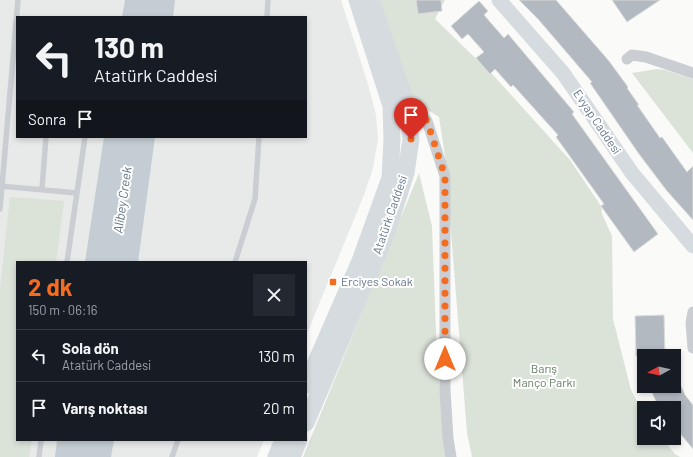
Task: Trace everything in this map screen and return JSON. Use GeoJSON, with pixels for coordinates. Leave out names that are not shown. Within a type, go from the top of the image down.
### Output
{"type":"FeatureCollection","features":[{"type":"Feature","properties":{"kind":"main road","name":"Atatürk Caddesi"},"geometry":{"type":"LineString","coordinates":[[307,421],[384,239],[406,173],[411,139],[357,0]]}},
{"type":"Feature","properties":{"kind":"main road","name":"Atatürk Caddesi"},"geometry":{"type":"LineString","coordinates":[[307,383],[360,261],[390,178],[392,139],[398,105],[371,0]]}},
{"type":"Feature","properties":{"kind":"main road","name":"Evyap Caddesi"},"geometry":{"type":"LineString","coordinates":[[498,0],[564,73],[632,173],[693,246]]}},
{"type":"Feature","properties":{"kind":"main road"},"geometry":{"type":"LineString","coordinates":[[276,457],[283,441]]}},
{"type":"Feature","properties":{"kind":"main road"},"geometry":{"type":"LineString","coordinates":[[292,457],[299,441]]}},
{"type":"Feature","properties":{"kind":"street"},"geometry":{"type":"LineString","coordinates":[[627,59],[632,55],[646,57],[693,73]]}},
{"type":"Feature","properties":{"kind":"street"},"geometry":{"type":"LineString","coordinates":[[398,105],[419,112],[427,121],[445,176],[445,390],[448,438],[451,457]]}},
{"type":"Feature","properties":{"kind":"street"},"geometry":{"type":"LineString","coordinates":[[693,312],[691,323],[693,348]]}},
{"type":"Feature","properties":{"kind":"lane"},"geometry":{"type":"LineString","coordinates":[[17,16],[18,0]]}},
{"type":"Feature","properties":{"kind":"lane"},"geometry":{"type":"LineString","coordinates":[[267,16],[268,0]]}},
{"type":"Feature","properties":{"kind":"lane"},"geometry":{"type":"LineString","coordinates":[[0,209],[16,40]]}},
{"type":"Feature","properties":{"kind":"lane"},"geometry":{"type":"LineString","coordinates":[[42,189],[46,138]]}},
{"type":"Feature","properties":{"kind":"lane"},"geometry":{"type":"LineString","coordinates":[[67,261],[85,138]]}},
{"type":"Feature","properties":{"kind":"lane"},"geometry":{"type":"LineString","coordinates":[[235,261],[255,199],[259,138]]}},
{"type":"Feature","properties":{"kind":"lane"},"geometry":{"type":"LineString","coordinates":[[1,186],[77,193]]}},
{"type":"Feature","properties":{"kind":"lane"},"geometry":{"type":"LineString","coordinates":[[38,457],[41,441]]}},
{"type":"Feature","properties":{"kind":"lane"},"geometry":{"type":"LineString","coordinates":[[172,457],[178,441]]}},
{"type":"Feature","properties":{"kind":"shaded area"},"geometry":{"type":"Polygon","coordinates":[[[0,0],[341,0],[368,84],[376,115],[378,139],[373,168],[364,195],[307,334],[307,261],[16,261],[16,441],[264,441],[257,457],[0,457],[0,0]]]}},
{"type":"Feature","properties":{"kind":"green space","name":"Barış Manço Parkı"},"geometry":{"type":"Polygon","coordinates":[[[374,0],[445,0],[435,19],[493,75],[570,160],[601,206],[602,214],[612,236],[613,319],[631,390],[637,401],[637,445],[668,445],[675,454],[680,457],[472,457],[467,433],[445,156],[439,117],[412,100],[374,0]]]}},
{"type":"Feature","properties":{"kind":"green space"},"geometry":{"type":"Polygon","coordinates":[[[657,69],[693,79],[693,153],[632,73],[657,69]]]}},
{"type":"Feature","properties":{"kind":"green space"},"geometry":{"type":"Polygon","coordinates":[[[419,173],[432,226],[437,358],[446,457],[303,457],[419,173]]]}},
{"type":"Feature","properties":{"kind":"green space"},"geometry":{"type":"Polygon","coordinates":[[[10,197],[64,201],[56,261],[16,261],[16,441],[32,441],[29,457],[0,457],[0,289],[10,197]]]}},
{"type":"Feature","properties":{"kind":"water"},"geometry":{"type":"Polygon","coordinates":[[[125,0],[175,0],[173,16],[122,16],[125,0]]]}},
{"type":"Feature","properties":{"kind":"water","name":"Alibey Creek"},"geometry":{"type":"Polygon","coordinates":[[[104,138],[155,138],[138,261],[85,261],[104,138]]]}},
{"type":"Feature","properties":{"kind":"water"},"geometry":{"type":"Polygon","coordinates":[[[57,441],[114,441],[111,457],[55,457],[57,441]]]}},
{"type":"Feature","properties":{"kind":"building"},"geometry":{"type":"Polygon","coordinates":[[[416,0],[441,0],[442,11],[418,14],[416,0]]]}},
{"type":"Feature","properties":{"kind":"building"},"geometry":{"type":"Polygon","coordinates":[[[519,0],[556,0],[609,61],[628,87],[627,88],[639,105],[637,105],[660,138],[662,137],[687,172],[693,166],[693,220],[667,191],[639,154],[590,83],[592,82],[538,19],[519,0]]]}},
{"type":"Feature","properties":{"kind":"building"},"geometry":{"type":"Polygon","coordinates":[[[612,0],[660,0],[627,22],[612,0]]]}},
{"type":"Feature","properties":{"kind":"building"},"geometry":{"type":"Polygon","coordinates":[[[479,1],[488,11],[484,15],[504,38],[508,34],[574,112],[572,114],[658,234],[634,252],[601,206],[604,204],[556,137],[558,135],[513,85],[511,87],[495,69],[490,74],[476,58],[484,52],[468,34],[462,39],[451,26],[479,1]]]}},
{"type":"Feature","properties":{"kind":"building"},"geometry":{"type":"Polygon","coordinates":[[[664,315],[665,349],[637,349],[636,356],[635,316],[664,315]]]}},
{"type":"Feature","properties":{"kind":"building"},"geometry":{"type":"Polygon","coordinates":[[[681,386],[685,395],[693,405],[693,449],[681,434],[681,401],[656,401],[652,393],[681,393],[681,386]]]}},
{"type":"Feature","properties":{"kind":"place","name":"Erciyes Sokak"},"geometry":{"type":"Point","coordinates":[333,282]}},
{"type":"Feature","properties":{"kind":"route"},"geometry":{"type":"LineString","coordinates":[[411,139],[406,103],[419,112],[427,121],[445,176],[445,359]]}}]}
